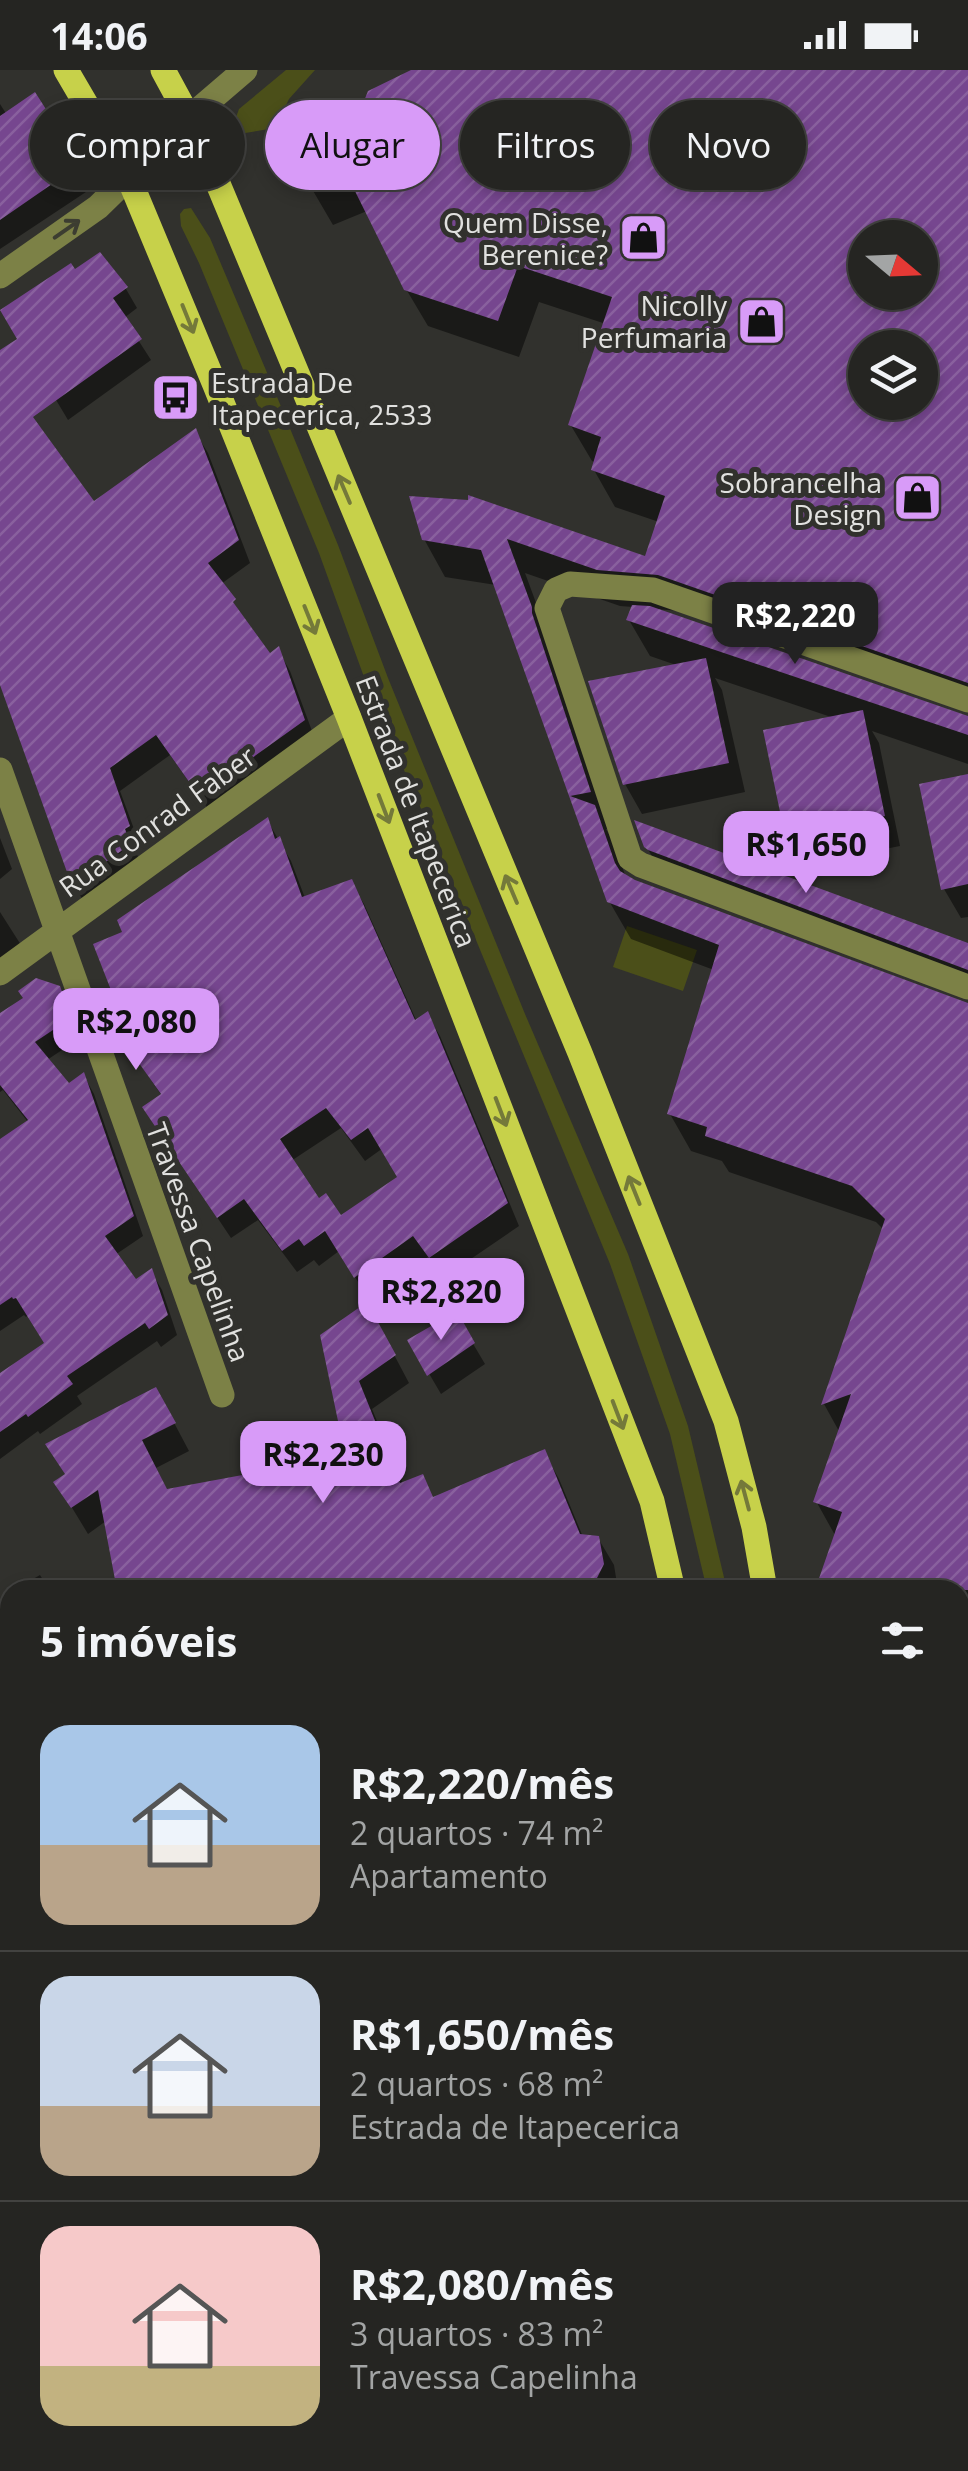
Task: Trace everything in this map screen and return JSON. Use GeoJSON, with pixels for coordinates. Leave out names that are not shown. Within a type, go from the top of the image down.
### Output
{"type":"FeatureCollection","features":[{"type":"Feature","properties":{"kind":"main road","name":"Estrada de Itapecerica"},"geometry":{"type":"LineString","coordinates":[[66,70],[84,100]]}},
{"type":"Feature","properties":{"kind":"main road","name":"Estrada de Itapecerica"},"geometry":{"type":"LineString","coordinates":[[164,70],[180,100]]}},
{"type":"Feature","properties":{"kind":"main road","name":"Estrada de Itapecerica"},"geometry":{"type":"LineString","coordinates":[[134,190],[349,718],[652,1501],[669,1580]]}},
{"type":"Feature","properties":{"kind":"main road","name":"Estrada de Itapecerica"},"geometry":{"type":"LineString","coordinates":[[219,190],[580,1053],[726,1421],[754,1527],[763,1580]]}},
{"type":"Feature","properties":{"kind":"street"},"geometry":{"type":"LineString","coordinates":[[210,100],[245,70]]}},
{"type":"Feature","properties":{"kind":"street"},"geometry":{"type":"LineString","coordinates":[[0,276],[98,206],[114,190]]}},
{"type":"Feature","properties":{"kind":"street"},"geometry":{"type":"LineString","coordinates":[[968,700],[652,590],[570,584],[556,590],[547,608],[630,858],[968,987]]}},
{"type":"Feature","properties":{"kind":"street","name":"Rua Conrad Faber"},"geometry":{"type":"LineString","coordinates":[[0,973],[349,718]]}},
{"type":"Feature","properties":{"kind":"street","name":"Travessa Capelinha"},"geometry":{"type":"LineString","coordinates":[[0,770],[222,1395]]}},
{"type":"Feature","properties":{"kind":"green space"},"geometry":{"type":"Polygon","coordinates":[[[286,70],[315,70],[289,100],[265,100],[265,130],[245,133],[245,104],[286,70]]]}},
{"type":"Feature","properties":{"kind":"green space"},"geometry":{"type":"Polygon","coordinates":[[[191,208],[210,238],[338,545],[525,1014],[628,1254],[688,1426],[725,1580],[705,1580],[670,1434],[610,1264],[368,688],[319,553],[181,226],[180,214],[191,208]]]}},
{"type":"Feature","properties":{"kind":"green space"},"geometry":{"type":"Polygon","coordinates":[[[627,926],[697,950],[683,991],[613,967],[627,926]]]}},
{"type":"Feature","properties":{"kind":"building"},"geometry":{"type":"Polygon","coordinates":[[[411,70],[968,70],[968,683],[658,575],[597,570],[507,539],[591,792],[570,796],[595,805],[620,871],[635,880],[968,1003],[968,1580],[818,1580],[842,1512],[813,1502],[851,1394],[821,1405],[885,1219],[852,1186],[705,1136],[707,1127],[667,1114],[719,945],[607,902],[481,550],[422,540],[409,496],[468,500],[468,495],[645,556],[665,496],[591,470],[601,437],[568,425],[612,297],[518,266],[498,321],[404,290],[354,190],[440,190],[440,100],[364,100],[368,91],[411,70]]]}},
{"type":"Feature","properties":{"kind":"building"},"geometry":{"type":"Polygon","coordinates":[[[35,92],[40,100],[30,100],[30,190],[43,190],[0,220],[0,116],[35,92]]]}},
{"type":"Feature","properties":{"kind":"building"},"geometry":{"type":"Polygon","coordinates":[[[100,252],[128,287],[113,298],[142,339],[33,417],[94,501],[196,428],[239,540],[208,563],[270,653],[279,646],[305,720],[199,796],[156,735],[110,768],[130,826],[125,829],[131,844],[72,886],[0,685],[0,350],[17,339],[0,310],[71,263],[75,269],[100,252]]]}},
{"type":"Feature","properties":{"kind":"building"},"geometry":{"type":"Polygon","coordinates":[[[632,605],[650,606],[968,716],[968,735],[626,620],[632,605]]]}},
{"type":"Feature","properties":{"kind":"building"},"geometry":{"type":"Polygon","coordinates":[[[706,658],[729,763],[623,785],[588,681],[706,658]]]}},
{"type":"Feature","properties":{"kind":"building"},"geometry":{"type":"Polygon","coordinates":[[[863,710],[885,816],[785,836],[763,730],[863,710]]]}},
{"type":"Feature","properties":{"kind":"building"},"geometry":{"type":"Polygon","coordinates":[[[968,774],[968,884],[941,890],[919,784],[968,774]]]}},
{"type":"Feature","properties":{"kind":"building"},"geometry":{"type":"Polygon","coordinates":[[[268,817],[275,839],[280,836],[302,897],[352,879],[415,1020],[428,1011],[508,1203],[429,1258],[413,1236],[354,1278],[325,1231],[304,1246],[299,1239],[282,1251],[244,1199],[217,1218],[142,1107],[161,1094],[126,1045],[112,1006],[118,1008],[93,944],[122,932],[117,920],[268,817]],[[326,1108],[280,1139],[319,1198],[326,1193],[341,1215],[397,1177],[368,1128],[351,1140],[326,1108]]]}},
{"type":"Feature","properties":{"kind":"building"},"geometry":{"type":"Polygon","coordinates":[[[634,820],[968,943],[968,970],[648,850],[634,820]]]}},
{"type":"Feature","properties":{"kind":"building"},"geometry":{"type":"Polygon","coordinates":[[[36,978],[60,986],[71,1018],[35,1042],[69,1083],[84,1072],[134,1216],[105,1236],[136,1279],[152,1268],[168,1315],[149,1329],[145,1323],[67,1376],[73,1384],[0,1432],[0,1373],[44,1343],[16,1298],[0,1305],[0,1139],[28,1120],[0,1085],[0,1013],[23,998],[18,991],[36,978]]]}},
{"type":"Feature","properties":{"kind":"building"},"geometry":{"type":"Polygon","coordinates":[[[367,1302],[396,1355],[359,1381],[400,1483],[423,1474],[433,1497],[545,1449],[580,1534],[599,1536],[604,1564],[596,1580],[115,1580],[98,1490],[71,1508],[53,1482],[65,1474],[45,1444],[156,1387],[176,1423],[142,1440],[167,1489],[292,1466],[285,1432],[338,1421],[320,1335],[367,1302]]]}},
{"type":"Feature","properties":{"kind":"building"},"geometry":{"type":"Polygon","coordinates":[[[457,1311],[475,1343],[427,1376],[407,1340],[457,1311]]]}},
{"type":"Feature","properties":{"kind":"place","name":"Quem Disse, Berenice?"},"geometry":{"type":"Point","coordinates":[643,238]}},
{"type":"Feature","properties":{"kind":"place","name":"Nicolly Perfumaria"},"geometry":{"type":"Point","coordinates":[762,321]}},
{"type":"Feature","properties":{"kind":"place","name":"Estrada De Itapecerica, 2533"},"geometry":{"type":"Point","coordinates":[176,398]}},
{"type":"Feature","properties":{"kind":"place","name":"Sobrancelha Design"},"geometry":{"type":"Point","coordinates":[917,498]}}]}
